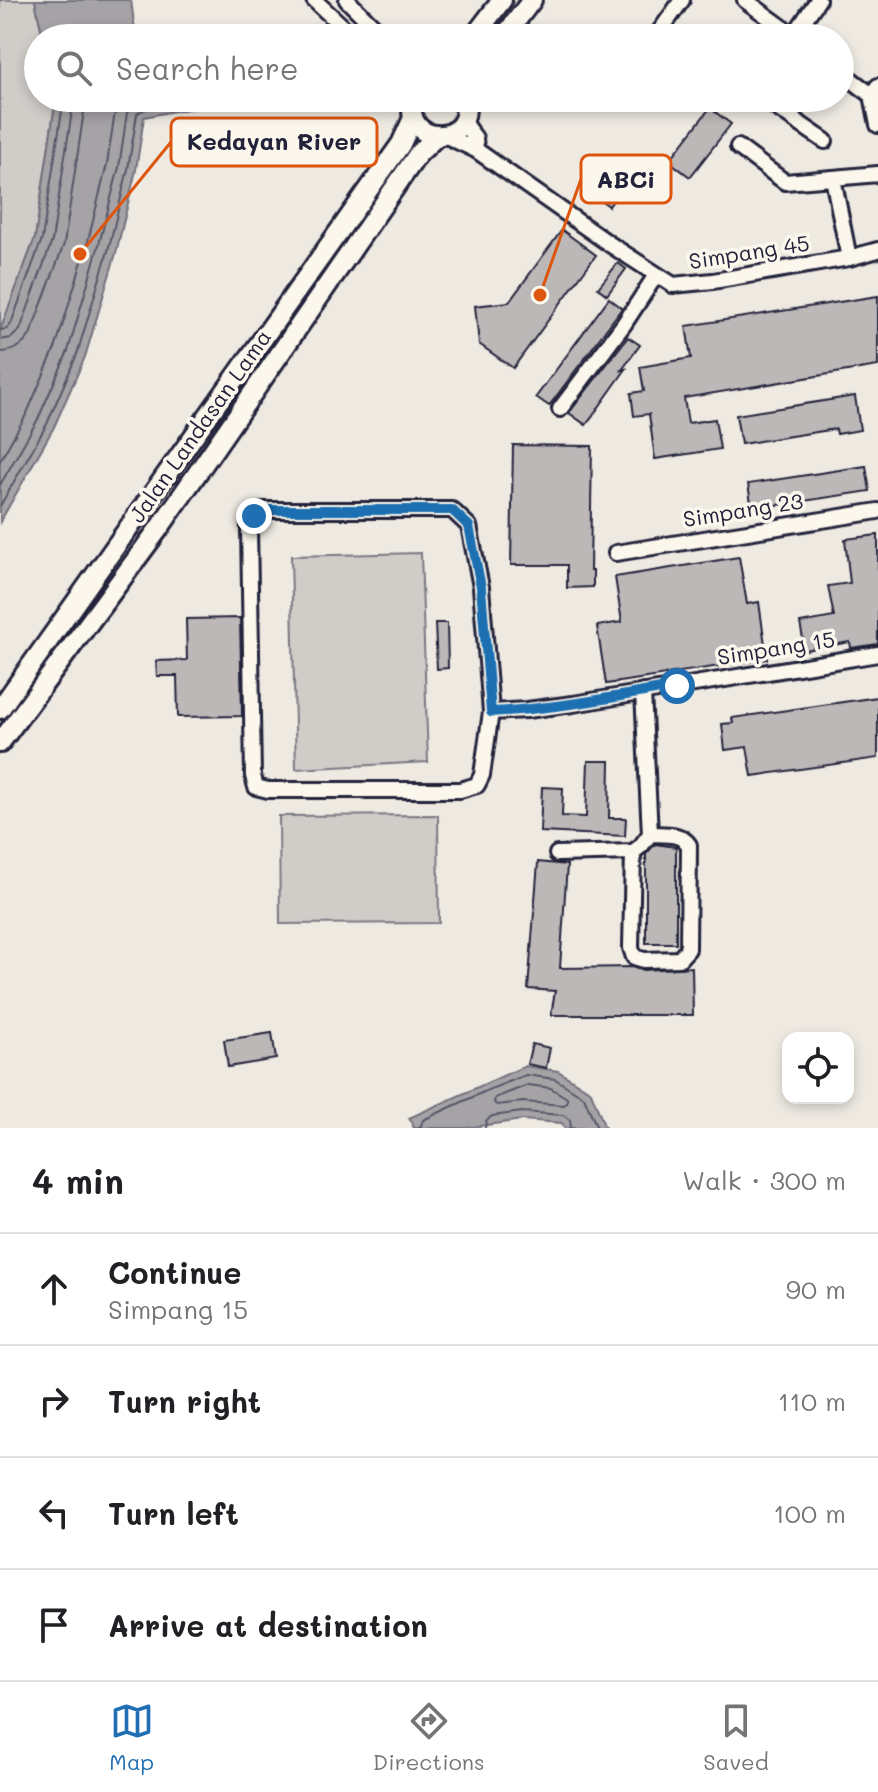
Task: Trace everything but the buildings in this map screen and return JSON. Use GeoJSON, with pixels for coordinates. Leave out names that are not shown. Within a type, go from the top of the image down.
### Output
{"type":"FeatureCollection","features":[{"type":"Feature","properties":{"kind":"main road"},"geometry":{"type":"LineString","coordinates":[[484,24],[502,0]]}},
{"type":"Feature","properties":{"kind":"main road"},"geometry":{"type":"LineString","coordinates":[[514,24],[532,0]]}},
{"type":"Feature","properties":{"kind":"main road"},"geometry":{"type":"LineString","coordinates":[[412,112],[422,130],[440,136]]}},
{"type":"Feature","properties":{"kind":"main road"},"geometry":{"type":"LineString","coordinates":[[463,122],[466,112]]}},
{"type":"Feature","properties":{"kind":"main road","name":"Jalan Landasan Lama"},"geometry":{"type":"LineString","coordinates":[[0,709],[401,144],[413,118]]}},
{"type":"Feature","properties":{"kind":"main road","name":"Jalan Landasan Lama"},"geometry":{"type":"LineString","coordinates":[[0,743],[160,527],[418,154],[440,136],[452,133],[463,122]]}},
{"type":"Feature","properties":{"kind":"street"},"geometry":{"type":"LineString","coordinates":[[314,0],[340,24]]}},
{"type":"Feature","properties":{"kind":"street"},"geometry":{"type":"LineString","coordinates":[[347,0],[371,24]]}},
{"type":"Feature","properties":{"kind":"street"},"geometry":{"type":"LineString","coordinates":[[665,24],[682,0]]}},
{"type":"Feature","properties":{"kind":"street"},"geometry":{"type":"LineString","coordinates":[[745,0],[777,24]]}},
{"type":"Feature","properties":{"kind":"street"},"geometry":{"type":"LineString","coordinates":[[802,24],[818,0]]}},
{"type":"Feature","properties":{"kind":"street"},"geometry":{"type":"LineString","coordinates":[[854,80],[876,94],[878,125]]}},
{"type":"Feature","properties":{"kind":"street"},"geometry":{"type":"LineString","coordinates":[[783,112],[825,141]]}},
{"type":"Feature","properties":{"kind":"street"},"geometry":{"type":"LineString","coordinates":[[463,122],[475,138],[476,150]]}},
{"type":"Feature","properties":{"kind":"street","name":"Simpang 45"},"geometry":{"type":"LineString","coordinates":[[440,136],[476,150],[673,285],[849,258],[878,250]]}},
{"type":"Feature","properties":{"kind":"street"},"geometry":{"type":"LineString","coordinates":[[738,147],[785,182],[878,174]]}},
{"type":"Feature","properties":{"kind":"street"},"geometry":{"type":"LineString","coordinates":[[833,178],[849,258]]}},
{"type":"Feature","properties":{"kind":"street"},"geometry":{"type":"LineString","coordinates":[[560,409],[624,324],[656,275]]}},
{"type":"Feature","properties":{"kind":"street"},"geometry":{"type":"LineString","coordinates":[[264,510],[452,510],[469,526],[481,587],[491,712],[482,775],[477,785],[460,790],[268,790],[256,787],[253,776],[249,527],[254,516],[264,510]]}},
{"type":"Feature","properties":{"kind":"street","name":"Simpang 23"},"geometry":{"type":"LineString","coordinates":[[616,553],[878,511]]}},
{"type":"Feature","properties":{"kind":"street","name":"Simpang 15"},"geometry":{"type":"LineString","coordinates":[[491,712],[561,706],[878,654]]}},
{"type":"Feature","properties":{"kind":"street"},"geometry":{"type":"LineString","coordinates":[[557,854],[633,852],[650,834],[643,692]]}},
{"type":"Feature","properties":{"kind":"street"},"geometry":{"type":"LineString","coordinates":[[633,852],[631,948],[634,957],[644,960],[679,959],[688,949],[689,845],[677,835],[650,834]]}},
{"type":"Feature","properties":{"kind":"shaded area"},"geometry":{"type":"Polygon","coordinates":[[[0,0],[35,0],[40,24],[24,24],[24,112],[54,112],[35,238],[0,331],[0,0]]]}},
{"type":"Feature","properties":{"kind":"shaded area"},"geometry":{"type":"Polygon","coordinates":[[[421,553],[428,762],[296,769],[291,556],[421,553]]]}},
{"type":"Feature","properties":{"kind":"shaded area"},"geometry":{"type":"Polygon","coordinates":[[[438,815],[439,923],[280,924],[279,816],[438,815]]]}},
{"type":"Feature","properties":{"kind":"water"},"geometry":{"type":"Polygon","coordinates":[[[35,0],[131,0],[134,24],[40,24],[35,0]]]}},
{"type":"Feature","properties":{"kind":"water"},"geometry":{"type":"Polygon","coordinates":[[[54,112],[167,112],[144,117],[136,170],[116,253],[85,357],[54,427],[0,522],[0,331],[35,238],[54,112]]]}},
{"type":"Feature","properties":{"kind":"water"},"geometry":{"type":"Polygon","coordinates":[[[525,1066],[558,1071],[591,1092],[605,1128],[564,1128],[562,1123],[522,1120],[465,1128],[414,1128],[409,1118],[525,1066]]]}},
{"type":"Feature","properties":{"kind":"place","name":"Kedayan River"},"geometry":{"type":"Point","coordinates":[80,254]}},
{"type":"Feature","properties":{"kind":"place","name":"ABCi"},"geometry":{"type":"Point","coordinates":[540,295]}},
{"type":"Feature","properties":{"kind":"route"},"geometry":{"type":"LineString","coordinates":[[254,516],[264,510],[452,510],[469,526],[481,587],[491,712],[573,704],[677,686]]}}]}
